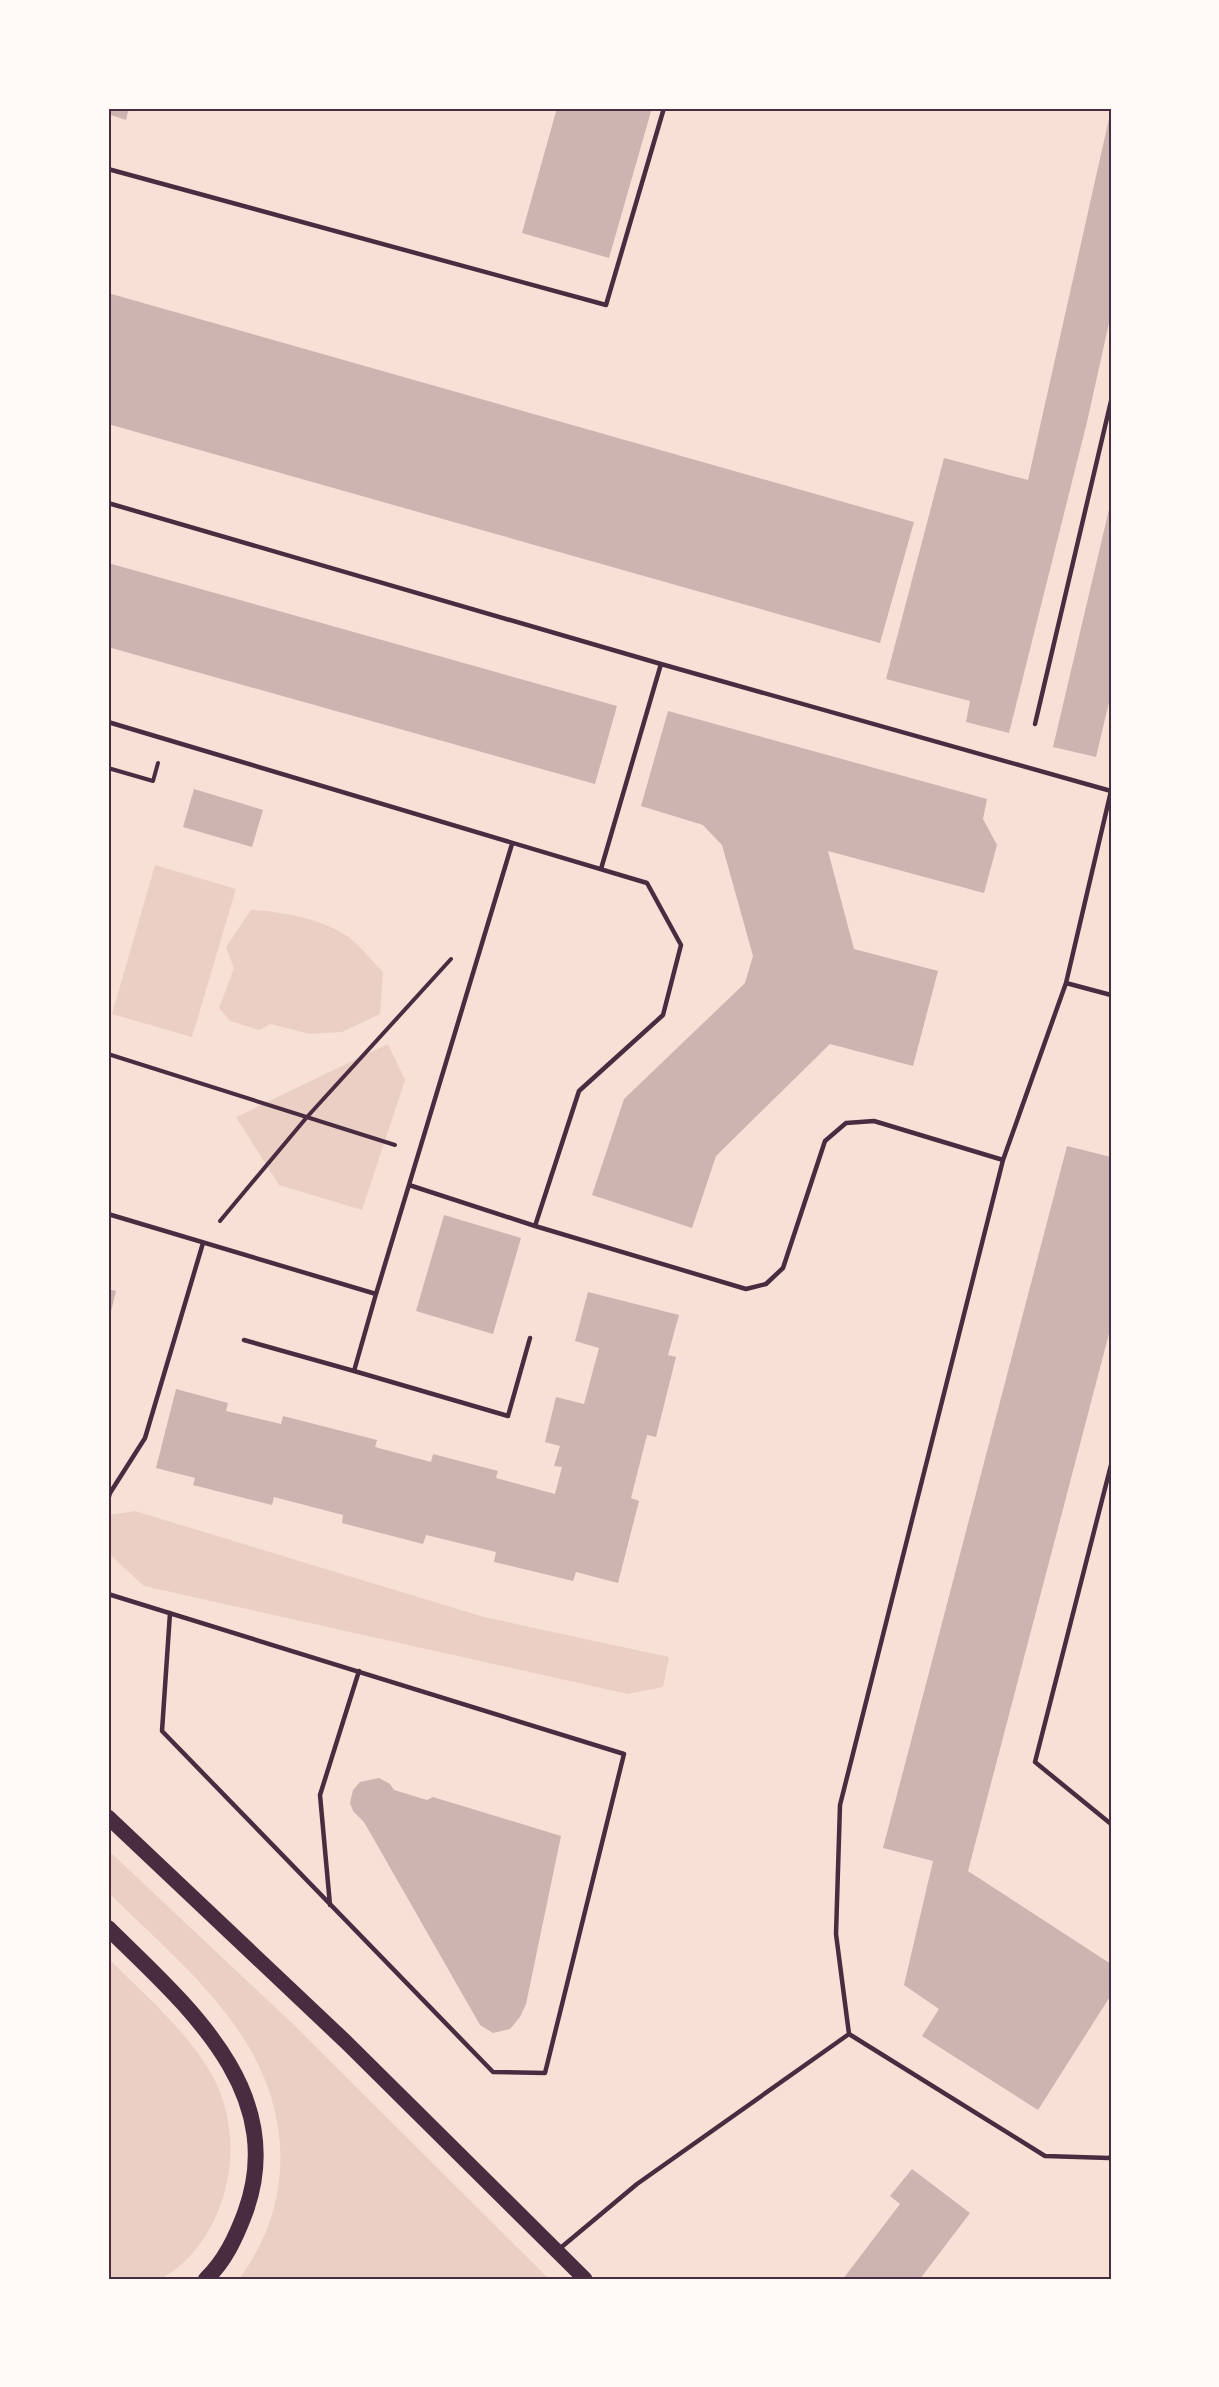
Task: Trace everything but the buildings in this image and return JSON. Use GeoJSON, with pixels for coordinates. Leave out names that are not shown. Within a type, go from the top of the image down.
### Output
{"type":"FeatureCollection","features":[{"type":"Feature","properties":{"kind":"highway"},"geometry":{"type":"LineString","coordinates":[[108,1928],[182,2002],[214,2039],[231,2065],[246,2096],[253,2130],[256,2165],[251,2199],[237,2236],[216,2270],[206,2279]]}},
{"type":"Feature","properties":{"kind":"main road"},"geometry":{"type":"LineString","coordinates":[[108,1817],[346,2042],[585,2279]]}},
{"type":"Feature","properties":{"kind":"lane"},"geometry":{"type":"LineString","coordinates":[[108,169],[606,304],[664,108]]}},
{"type":"Feature","properties":{"kind":"lane"},"geometry":{"type":"LineString","coordinates":[[1035,724],[1111,401]]}},
{"type":"Feature","properties":{"kind":"lane"},"geometry":{"type":"LineString","coordinates":[[108,503],[661,664],[1111,791],[1066,983],[1003,1160],[840,1805],[836,1934],[849,2034]]}},
{"type":"Feature","properties":{"kind":"lane"},"geometry":{"type":"LineString","coordinates":[[601,869],[661,664]]}},
{"type":"Feature","properties":{"kind":"lane"},"geometry":{"type":"LineString","coordinates":[[108,722],[647,884],[681,945],[663,1015],[579,1091],[535,1226]]}},
{"type":"Feature","properties":{"kind":"lane"},"geometry":{"type":"LineString","coordinates":[[354,1371],[512,844]]}},
{"type":"Feature","properties":{"kind":"lane"},"geometry":{"type":"LineString","coordinates":[[1066,983],[1111,995]]}},
{"type":"Feature","properties":{"kind":"lane"},"geometry":{"type":"LineString","coordinates":[[409,1185],[535,1226],[746,1289],[766,1284],[783,1268],[825,1141],[846,1123],[874,1121],[1003,1160]]}},
{"type":"Feature","properties":{"kind":"lane"},"geometry":{"type":"LineString","coordinates":[[108,1214],[376,1294]]}},
{"type":"Feature","properties":{"kind":"lane"},"geometry":{"type":"LineString","coordinates":[[108,1500],[110,1493],[145,1438],[203,1243]]}},
{"type":"Feature","properties":{"kind":"lane"},"geometry":{"type":"LineString","coordinates":[[244,1341],[508,1416],[530,1338]]}},
{"type":"Feature","properties":{"kind":"lane"},"geometry":{"type":"LineString","coordinates":[[1111,1465],[1035,1762],[1111,1824]]}},
{"type":"Feature","properties":{"kind":"lane"},"geometry":{"type":"LineString","coordinates":[[108,1594],[170,1613],[358,1671],[624,1754],[545,2073],[493,2073],[162,1731],[170,1613]]}},
{"type":"Feature","properties":{"kind":"lane"},"geometry":{"type":"LineString","coordinates":[[330,1905],[320,1795],[358,1671]]}},
{"type":"Feature","properties":{"kind":"lane"},"geometry":{"type":"LineString","coordinates":[[849,2034],[1045,2156],[1110,2158]]}},
{"type":"Feature","properties":{"kind":"lane"},"geometry":{"type":"LineString","coordinates":[[558,2250],[637,2184],[849,2034]]}},
{"type":"Feature","properties":{"kind":"path"},"geometry":{"type":"LineString","coordinates":[[108,768],[153,781],[165,740]]}},
{"type":"Feature","properties":{"kind":"path"},"geometry":{"type":"LineString","coordinates":[[203,1243],[307,1117],[451,958],[478,958]]}},
{"type":"Feature","properties":{"kind":"path"},"geometry":{"type":"LineString","coordinates":[[108,1054],[419,1152]]}},
{"type":"Feature","properties":{"kind":"shaded area"},"geometry":{"type":"Polygon","coordinates":[[[155,865],[236,889],[192,1037],[112,1014],[155,865]]]}},
{"type":"Feature","properties":{"kind":"shaded area"},"geometry":{"type":"Polygon","coordinates":[[[251,910],[302,917],[340,931],[350,938],[383,972],[380,1014],[342,1032],[310,1034],[270,1024],[259,1030],[230,1021],[219,1008],[234,968],[226,947],[251,910]]]}},
{"type":"Feature","properties":{"kind":"shaded area"},"geometry":{"type":"Polygon","coordinates":[[[388,1044],[405,1080],[362,1210],[279,1185],[236,1117],[388,1044]]]}},
{"type":"Feature","properties":{"kind":"shaded area"},"geometry":{"type":"Polygon","coordinates":[[[135,1511],[484,1617],[669,1657],[663,1687],[628,1694],[144,1586],[108,1553],[109,1515],[135,1511]]]}},
{"type":"Feature","properties":{"kind":"shaded area"},"geometry":{"type":"Polygon","coordinates":[[[108,1850],[293,2024],[549,2279],[239,2279],[266,2233],[276,2199],[280,2146],[274,2106],[261,2069],[242,2036],[219,2005],[193,1975],[108,1892],[108,1850]]]}},
{"type":"Feature","properties":{"kind":"shaded area"},"geometry":{"type":"Polygon","coordinates":[[[108,1958],[163,2012],[201,2057],[221,2094],[227,2117],[230,2163],[220,2208],[210,2229],[189,2257],[169,2274],[153,2280],[108,2279],[108,1958]]]}}]}
